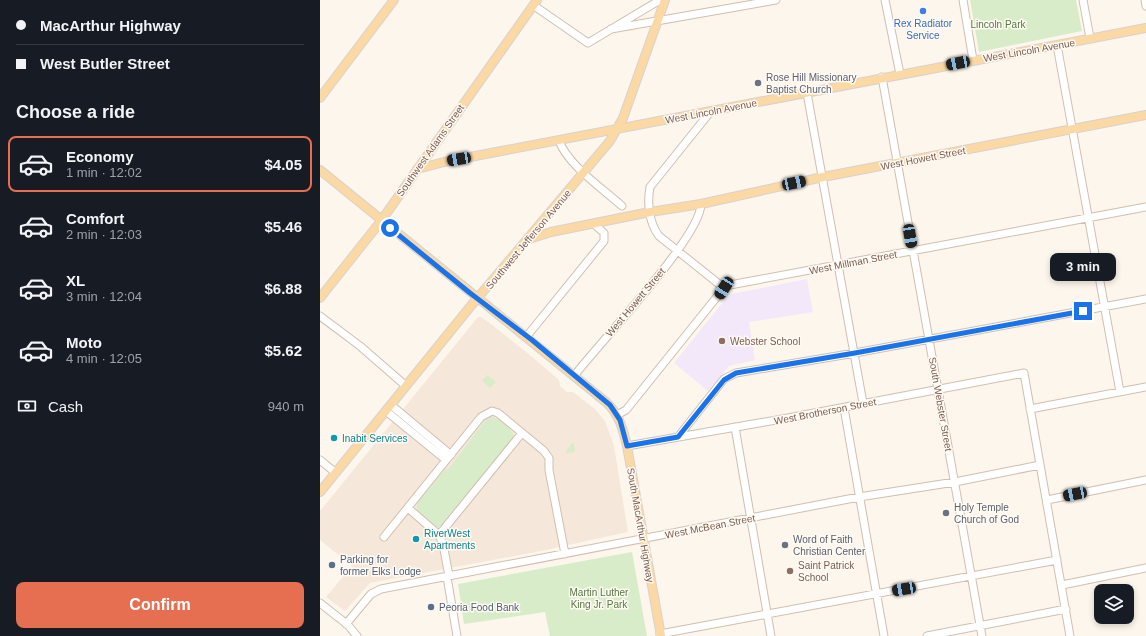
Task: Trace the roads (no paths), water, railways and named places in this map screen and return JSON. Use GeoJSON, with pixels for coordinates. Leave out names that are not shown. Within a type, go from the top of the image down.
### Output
{"type":"FeatureCollection","features":[{"type":"Feature","properties":{"kind":"main road"},"geometry":{"type":"LineString","coordinates":[[320,98],[394,0]]}},
{"type":"Feature","properties":{"kind":"main road","name":"Southwest Jefferson Avenue"},"geometry":{"type":"LineString","coordinates":[[320,492],[478,299],[584,173],[617,130],[665,0]]}},
{"type":"Feature","properties":{"kind":"main road","name":"Southwest Adams Street"},"geometry":{"type":"LineString","coordinates":[[320,298],[381,220],[535,3]]}},
{"type":"Feature","properties":{"kind":"main road","name":"West Lincoln Avenue"},"geometry":{"type":"LineString","coordinates":[[417,169],[444,162],[1146,28]]}},
{"type":"Feature","properties":{"kind":"main road","name":"West Howett Street"},"geometry":{"type":"LineString","coordinates":[[529,239],[551,232],[650,212],[701,204],[823,177],[1146,115]]}},
{"type":"Feature","properties":{"kind":"main road"},"geometry":{"type":"LineString","coordinates":[[320,170],[610,405],[618,415]]}},
{"type":"Feature","properties":{"kind":"main road","name":"South MacArthur Highway"},"geometry":{"type":"LineString","coordinates":[[618,415],[627,446],[660,635]]}},
{"type":"Feature","properties":{"kind":"street"},"geometry":{"type":"LineString","coordinates":[[535,3],[588,43],[660,0]]}},
{"type":"Feature","properties":{"kind":"street"},"geometry":{"type":"LineString","coordinates":[[611,29],[776,0]]}},
{"type":"Feature","properties":{"kind":"street"},"geometry":{"type":"LineString","coordinates":[[885,0],[900,74]]}},
{"type":"Feature","properties":{"kind":"street"},"geometry":{"type":"LineString","coordinates":[[963,0],[973,60]]}},
{"type":"Feature","properties":{"kind":"street"},"geometry":{"type":"LineString","coordinates":[[1084,0],[1090,38]]}},
{"type":"Feature","properties":{"kind":"street"},"geometry":{"type":"LineString","coordinates":[[1145,0],[1146,6]]}},
{"type":"Feature","properties":{"kind":"street"},"geometry":{"type":"LineString","coordinates":[[1058,45],[1120,392]]}},
{"type":"Feature","properties":{"kind":"street","name":"South Webster Street"},"geometry":{"type":"LineString","coordinates":[[882,78],[982,636]]}},
{"type":"Feature","properties":{"kind":"street"},"geometry":{"type":"LineString","coordinates":[[807,92],[863,403]]}},
{"type":"Feature","properties":{"kind":"street"},"geometry":{"type":"LineString","coordinates":[[618,415],[627,409],[724,288],[658,236],[653,229],[648,198],[650,187],[711,111]]}},
{"type":"Feature","properties":{"kind":"street"},"geometry":{"type":"LineString","coordinates":[[559,141],[568,157],[622,206]]}},
{"type":"Feature","properties":{"kind":"street","name":"West Howett Street"},"geometry":{"type":"LineString","coordinates":[[574,376],[678,251],[699,216],[701,204]]}},
{"type":"Feature","properties":{"kind":"street","name":"West Millman Street"},"geometry":{"type":"LineString","coordinates":[[724,288],[741,282],[1146,207]]}},
{"type":"Feature","properties":{"kind":"street"},"geometry":{"type":"LineString","coordinates":[[526,336],[604,241],[604,233],[594,224]]}},
{"type":"Feature","properties":{"kind":"street"},"geometry":{"type":"LineString","coordinates":[[678,437],[724,380],[730,375],[1146,299]]}},
{"type":"Feature","properties":{"kind":"street"},"geometry":{"type":"LineString","coordinates":[[320,316],[360,346],[406,386]]}},
{"type":"Feature","properties":{"kind":"street","name":"West Brotherson Street"},"geometry":{"type":"LineString","coordinates":[[627,446],[844,408],[863,403],[1024,373],[1030,409]]}},
{"type":"Feature","properties":{"kind":"street"},"geometry":{"type":"LineString","coordinates":[[1070,636],[1030,409],[1146,387]]}},
{"type":"Feature","properties":{"kind":"street"},"geometry":{"type":"LineString","coordinates":[[388,408],[448,457]]}},
{"type":"Feature","properties":{"kind":"street"},"geometry":{"type":"LineString","coordinates":[[844,408],[884,636]]}},
{"type":"Feature","properties":{"kind":"street"},"geometry":{"type":"LineString","coordinates":[[384,537],[482,417],[492,411],[498,413],[544,451],[549,458],[549,470],[565,554]]}},
{"type":"Feature","properties":{"kind":"street"},"geometry":{"type":"LineString","coordinates":[[735,427],[749,518],[771,636]]}},
{"type":"Feature","properties":{"kind":"street"},"geometry":{"type":"LineString","coordinates":[[439,535],[522,433]]}},
{"type":"Feature","properties":{"kind":"street"},"geometry":{"type":"LineString","coordinates":[[320,460],[336,473]]}},
{"type":"Feature","properties":{"kind":"street","name":"West McBean Street"},"geometry":{"type":"LineString","coordinates":[[346,624],[371,594],[381,589],[859,497],[955,482],[1040,465]]}},
{"type":"Feature","properties":{"kind":"street"},"geometry":{"type":"LineString","coordinates":[[1047,500],[1146,480]]}},
{"type":"Feature","properties":{"kind":"street"},"geometry":{"type":"LineString","coordinates":[[408,508],[439,535],[443,544],[457,636]]}},
{"type":"Feature","properties":{"kind":"street"},"geometry":{"type":"LineString","coordinates":[[660,635],[1057,560]]}},
{"type":"Feature","properties":{"kind":"street"},"geometry":{"type":"LineString","coordinates":[[1062,584],[1146,568]]}},
{"type":"Feature","properties":{"kind":"street"},"geometry":{"type":"LineString","coordinates":[[320,603],[346,624],[354,635]]}},
{"type":"Feature","properties":{"kind":"street"},"geometry":{"type":"LineString","coordinates":[[927,636],[1066,609]]}},
{"type":"Feature","properties":{"kind":"place","name":"Rex Radiator Service"},"geometry":{"type":"Point","coordinates":[923,11]}},
{"type":"Feature","properties":{"kind":"place","name":"Rose Hill Missionary Baptist Church"},"geometry":{"type":"Point","coordinates":[758,83]}},
{"type":"Feature","properties":{"kind":"place","name":"Webster School"},"geometry":{"type":"Point","coordinates":[722,341]}},
{"type":"Feature","properties":{"kind":"place","name":"Inabit Services"},"geometry":{"type":"Point","coordinates":[334,438]}},
{"type":"Feature","properties":{"kind":"place","name":"Holy Temple Church of God"},"geometry":{"type":"Point","coordinates":[946,513]}},
{"type":"Feature","properties":{"kind":"place","name":"RiverWest Apartments"},"geometry":{"type":"Point","coordinates":[416,539]}},
{"type":"Feature","properties":{"kind":"place","name":"Word of Faith Christian Center"},"geometry":{"type":"Point","coordinates":[785,545]}},
{"type":"Feature","properties":{"kind":"place","name":"Parking for former Elks Lodge"},"geometry":{"type":"Point","coordinates":[332,565]}},
{"type":"Feature","properties":{"kind":"place","name":"Saint Patrick School"},"geometry":{"type":"Point","coordinates":[790,571]}},
{"type":"Feature","properties":{"kind":"place","name":"Peoria Food Bank"},"geometry":{"type":"Point","coordinates":[431,607]}},
{"type":"Feature","properties":{"kind":"park label","name":"Lincoln Park"},"geometry":{"type":"Point","coordinates":[998,24]}},
{"type":"Feature","properties":{"kind":"park label","name":"Martin Luther King Jr. Park"},"geometry":{"type":"Point","coordinates":[599,598]}}]}
